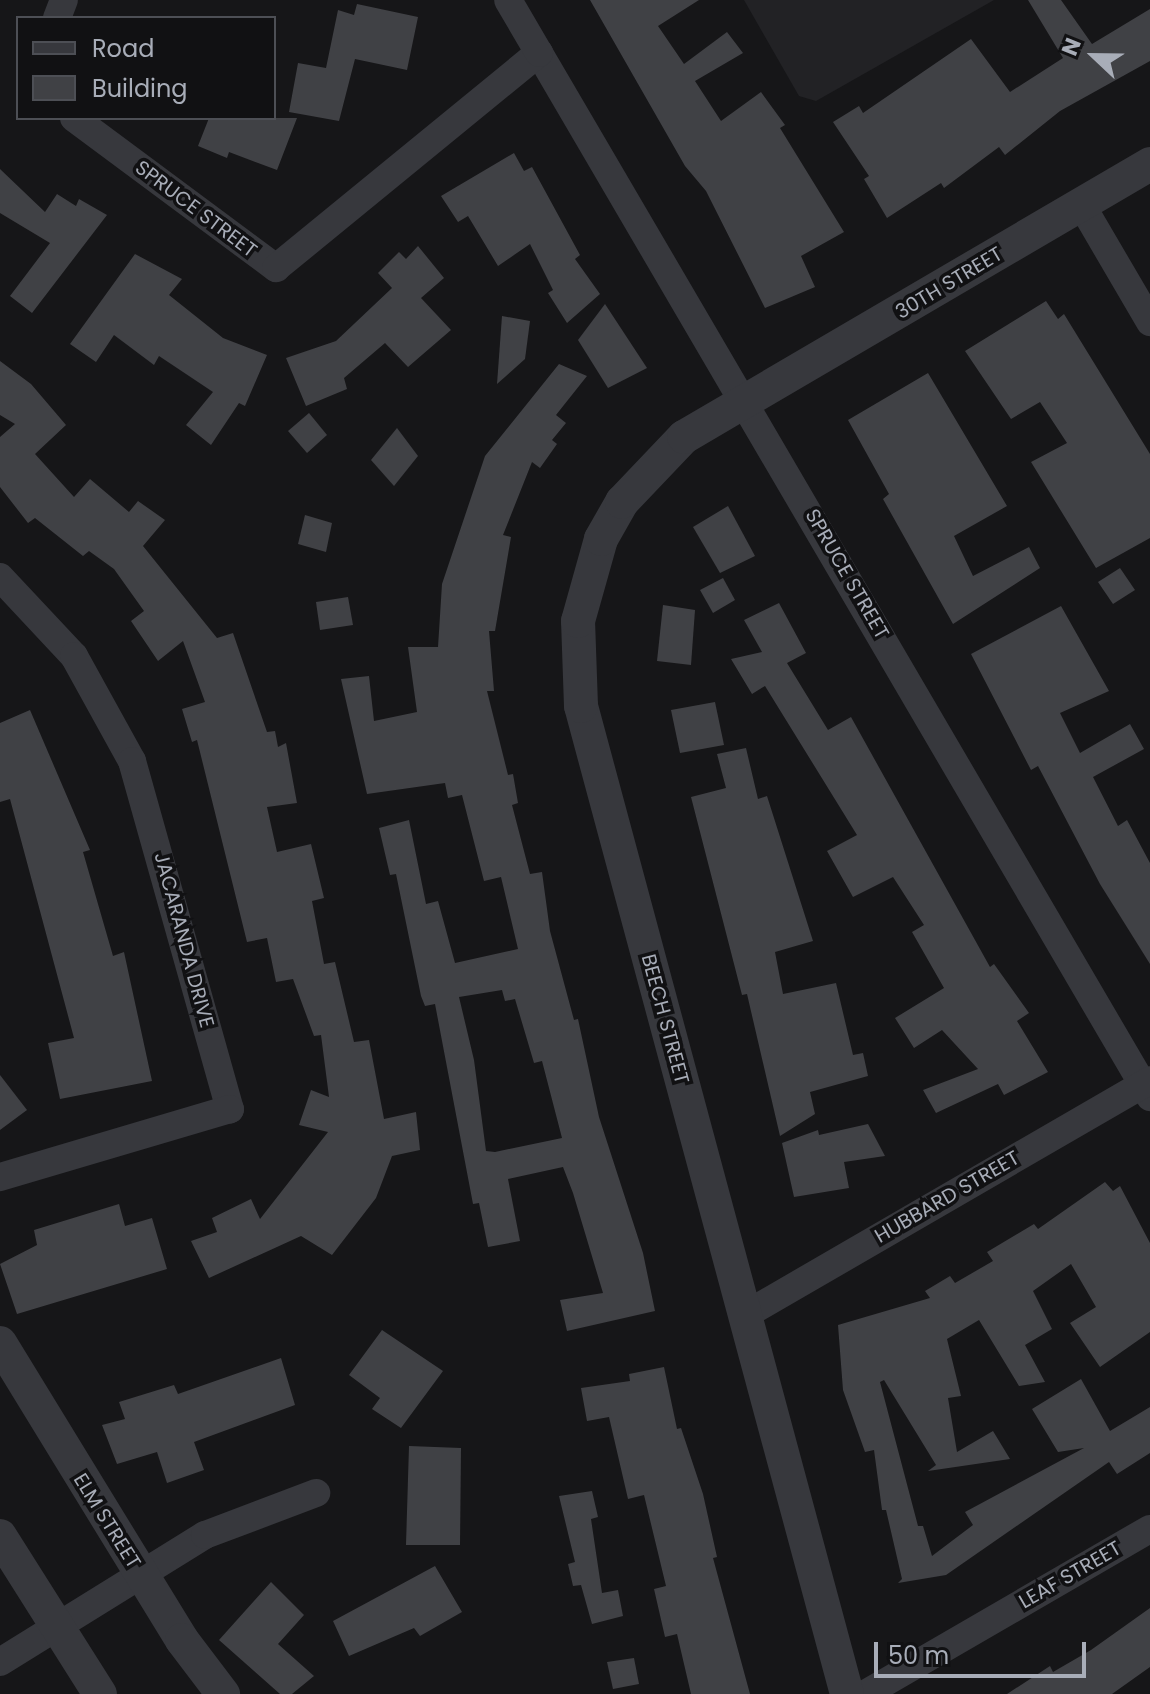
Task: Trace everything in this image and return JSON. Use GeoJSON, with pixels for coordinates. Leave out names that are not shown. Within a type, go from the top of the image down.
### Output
{"type":"FeatureCollection","features":[{"type":"Feature","properties":{"kind":"street","name":"SPRUCE STREET"},"geometry":{"type":"LineString","coordinates":[[508,0],[1147,1087]]}},
{"type":"Feature","properties":{"kind":"street","name":"SPRUCE STREET"},"geometry":{"type":"LineString","coordinates":[[77,120],[276,268],[539,53]]}},
{"type":"Feature","properties":{"kind":"street","name":"30TH STREET"},"geometry":{"type":"LineString","coordinates":[[745,399],[1150,164]]}},
{"type":"Feature","properties":{"kind":"street"},"geometry":{"type":"LineString","coordinates":[[1081,204],[1150,322]]}},
{"type":"Feature","properties":{"kind":"street","name":"BEECH STREET"},"geometry":{"type":"LineString","coordinates":[[745,399],[684,437],[622,502],[586,579],[576,664],[581,706],[847,1694]]}},
{"type":"Feature","properties":{"kind":"street","name":"JACARANDA DRIVE"},"geometry":{"type":"LineString","coordinates":[[0,577],[74,656],[132,761],[230,1109],[0,1177]]}},
{"type":"Feature","properties":{"kind":"street","name":"HUBBARD STREET"},"geometry":{"type":"LineString","coordinates":[[745,1315],[1147,1087]]}},
{"type":"Feature","properties":{"kind":"street","name":"ELM STREET"},"geometry":{"type":"LineString","coordinates":[[0,1343],[140,1575],[223,1694]]}},
{"type":"Feature","properties":{"kind":"street"},"geometry":{"type":"LineString","coordinates":[[0,1662],[205,1535],[316,1493]]}},
{"type":"Feature","properties":{"kind":"street","name":"LEAF STREET"},"geometry":{"type":"LineString","coordinates":[[865,1694],[1150,1529]]}},
{"type":"Feature","properties":{"kind":"street"},"geometry":{"type":"LineString","coordinates":[[0,1536],[100,1694]]}},
{"type":"Feature","properties":{"kind":"shaded area"},"geometry":{"type":"Polygon","coordinates":[[[744,0],[994,0],[816,101],[799,96],[744,0]]]}},
{"type":"Feature","properties":{"kind":"building"},"geometry":{"type":"Polygon","coordinates":[[[590,0],[699,0],[658,26],[684,64],[727,32],[743,53],[695,81],[721,121],[761,92],[785,125],[780,128],[844,232],[801,256],[815,287],[765,308],[706,191],[685,166],[590,0]]]}},
{"type":"Feature","properties":{"kind":"building"},"geometry":{"type":"Polygon","coordinates":[[[1028,0],[1061,0],[1092,44],[1150,9],[1150,61],[1060,111],[1005,155],[999,147],[944,188],[941,183],[887,218],[864,179],[869,176],[833,122],[859,106],[863,113],[971,39],[1010,92],[1063,58],[1028,0]]]}},
{"type":"Feature","properties":{"kind":"building"},"geometry":{"type":"Polygon","coordinates":[[[357,4],[418,17],[407,70],[355,59],[339,121],[289,112],[298,63],[326,68],[338,10],[354,15],[357,4]]]}},
{"type":"Feature","properties":{"kind":"building"},"geometry":{"type":"Polygon","coordinates":[[[297,118],[277,170],[229,152],[227,158],[198,146],[208,120],[297,118]]]}},
{"type":"Feature","properties":{"kind":"building"},"geometry":{"type":"Polygon","coordinates":[[[514,153],[524,171],[532,167],[580,255],[575,259],[600,294],[567,323],[548,293],[553,290],[530,244],[498,266],[468,216],[458,222],[441,196],[514,153]]]}},
{"type":"Feature","properties":{"kind":"building"},"geometry":{"type":"Polygon","coordinates":[[[0,169],[45,212],[57,194],[76,206],[79,199],[107,215],[32,313],[10,296],[50,243],[0,213],[0,169]]]}},
{"type":"Feature","properties":{"kind":"building"},"geometry":{"type":"Polygon","coordinates":[[[418,246],[444,278],[421,298],[451,330],[408,367],[385,343],[344,378],[347,389],[306,406],[286,358],[336,341],[392,288],[378,273],[399,252],[406,259],[418,246]]]}},
{"type":"Feature","properties":{"kind":"building"},"geometry":{"type":"Polygon","coordinates":[[[135,254],[182,279],[169,295],[223,338],[267,355],[245,406],[239,403],[211,445],[186,425],[213,392],[159,356],[154,365],[114,335],[96,362],[70,344],[135,254]]]}},
{"type":"Feature","properties":{"kind":"building"},"geometry":{"type":"Polygon","coordinates":[[[1046,301],[1058,319],[1064,314],[1150,454],[1150,538],[1096,568],[1031,462],[1067,443],[1040,402],[1011,419],[965,351],[1046,301]]]}},
{"type":"Feature","properties":{"kind":"building"},"geometry":{"type":"Polygon","coordinates":[[[605,304],[647,368],[608,388],[578,340],[605,304]]]}},
{"type":"Feature","properties":{"kind":"building"},"geometry":{"type":"Polygon","coordinates":[[[502,316],[530,321],[525,359],[497,384],[502,316]]]}},
{"type":"Feature","properties":{"kind":"building"},"geometry":{"type":"Polygon","coordinates":[[[0,361],[31,384],[66,425],[35,454],[74,497],[90,479],[129,512],[138,501],[165,520],[143,546],[217,638],[233,633],[267,732],[275,731],[278,747],[286,743],[297,803],[267,807],[277,852],[311,844],[324,898],[312,901],[324,964],[335,962],[354,1042],[369,1040],[384,1119],[416,1112],[420,1150],[392,1156],[376,1198],[332,1255],[301,1236],[209,1278],[191,1241],[217,1232],[212,1218],[251,1199],[260,1219],[328,1132],[299,1125],[311,1090],[329,1097],[321,1035],[314,1036],[293,979],[276,982],[267,938],[247,942],[197,740],[192,742],[182,709],[205,702],[183,641],[158,661],[131,621],[144,611],[114,569],[89,551],[83,556],[35,518],[28,523],[0,487],[0,437],[15,424],[0,415],[0,361]]]}},
{"type":"Feature","properties":{"kind":"building"},"geometry":{"type":"Polygon","coordinates":[[[559,364],[587,376],[556,415],[566,423],[552,440],[557,444],[540,468],[532,462],[503,535],[511,537],[495,631],[489,631],[494,691],[487,691],[508,775],[513,774],[518,803],[512,805],[530,874],[542,872],[550,931],[574,1020],[578,1019],[599,1117],[643,1253],[655,1311],[567,1331],[560,1300],[603,1293],[573,1193],[563,1167],[508,1179],[520,1241],[488,1247],[479,1203],[473,1204],[435,1004],[425,1006],[421,996],[396,874],[390,875],[379,828],[409,820],[426,904],[438,901],[455,963],[518,949],[501,877],[484,881],[462,795],[448,798],[445,783],[367,794],[341,679],[369,676],[374,721],[417,712],[408,647],[438,647],[442,584],[485,456],[559,364]],[[502,990],[459,997],[474,1060],[486,1151],[495,1152],[562,1138],[542,1061],[534,1063],[515,999],[505,1001],[502,990]]]}},
{"type":"Feature","properties":{"kind":"building"},"geometry":{"type":"Polygon","coordinates":[[[928,373],[1007,506],[954,536],[973,576],[1029,547],[1040,568],[953,624],[883,499],[889,494],[848,420],[928,373]]]}},
{"type":"Feature","properties":{"kind":"building"},"geometry":{"type":"Polygon","coordinates":[[[309,413],[327,435],[307,453],[288,431],[309,413]]]}},
{"type":"Feature","properties":{"kind":"building"},"geometry":{"type":"Polygon","coordinates":[[[397,428],[418,456],[394,486],[371,460],[397,428]]]}},
{"type":"Feature","properties":{"kind":"building"},"geometry":{"type":"Polygon","coordinates":[[[728,506],[755,556],[720,573],[693,527],[728,506]]]}},
{"type":"Feature","properties":{"kind":"building"},"geometry":{"type":"Polygon","coordinates":[[[305,515],[332,523],[326,552],[298,544],[305,515]]]}},
{"type":"Feature","properties":{"kind":"building"},"geometry":{"type":"Polygon","coordinates":[[[1120,568],[1135,590],[1113,604],[1098,582],[1120,568]]]}},
{"type":"Feature","properties":{"kind":"building"},"geometry":{"type":"Polygon","coordinates":[[[723,578],[735,600],[713,613],[700,590],[723,578]]]}},
{"type":"Feature","properties":{"kind":"building"},"geometry":{"type":"Polygon","coordinates":[[[348,597],[353,625],[320,630],[316,602],[348,597]]]}},
{"type":"Feature","properties":{"kind":"building"},"geometry":{"type":"Polygon","coordinates":[[[779,603],[806,653],[787,663],[828,730],[851,717],[990,967],[994,964],[1029,1013],[1017,1021],[1048,1072],[1004,1095],[998,1084],[936,1113],[923,1090],[978,1069],[942,1030],[914,1048],[895,1018],[944,988],[912,932],[924,925],[893,877],[853,897],[827,851],[857,835],[765,686],[752,694],[731,659],[762,652],[744,620],[779,603]]]}},
{"type":"Feature","properties":{"kind":"building"},"geometry":{"type":"Polygon","coordinates":[[[663,605],[695,610],[691,665],[657,661],[663,605]]]}},
{"type":"Feature","properties":{"kind":"building"},"geometry":{"type":"Polygon","coordinates":[[[1061,606],[1109,691],[1060,713],[1080,753],[1130,724],[1144,749],[1093,777],[1118,826],[1127,820],[1150,863],[1150,964],[1100,884],[1038,766],[1031,770],[971,654],[1061,606]]]}},
{"type":"Feature","properties":{"kind":"building"},"geometry":{"type":"Polygon","coordinates":[[[715,702],[724,745],[680,753],[671,710],[715,702]]]}},
{"type":"Feature","properties":{"kind":"building"},"geometry":{"type":"Polygon","coordinates":[[[30,710],[90,850],[83,852],[113,956],[124,952],[152,1081],[60,1099],[48,1043],[74,1038],[10,799],[0,802],[0,723],[30,710]]]}},
{"type":"Feature","properties":{"kind":"building"},"geometry":{"type":"Polygon","coordinates":[[[746,748],[758,799],[767,796],[813,941],[775,952],[783,994],[836,983],[853,1055],[863,1053],[868,1076],[810,1092],[815,1114],[780,1136],[747,994],[742,995],[691,797],[726,788],[717,754],[746,748]]]}},
{"type":"Feature","properties":{"kind":"building"},"geometry":{"type":"Polygon","coordinates":[[[0,1075],[27,1110],[0,1130],[0,1075]]]}},
{"type":"Feature","properties":{"kind":"building"},"geometry":{"type":"Polygon","coordinates":[[[868,1124],[885,1156],[844,1162],[849,1188],[794,1197],[782,1143],[818,1130],[819,1135],[868,1124]]]}},
{"type":"Feature","properties":{"kind":"building"},"geometry":{"type":"Polygon","coordinates":[[[1105,1182],[1113,1191],[1120,1186],[1150,1243],[1150,1332],[1100,1367],[1070,1323],[1096,1307],[1071,1264],[1033,1291],[1052,1329],[1025,1345],[1045,1382],[1019,1386],[979,1320],[947,1339],[961,1396],[948,1398],[957,1452],[993,1431],[1010,1459],[928,1471],[936,1465],[884,1380],[880,1382],[918,1526],[923,1526],[932,1556],[973,1525],[965,1512],[1084,1448],[1058,1452],[1032,1409],[1081,1379],[1110,1431],[1150,1407],[1150,1453],[1117,1474],[1109,1462],[946,1575],[898,1583],[902,1579],[886,1510],[882,1510],[874,1450],[865,1452],[843,1390],[838,1325],[930,1298],[925,1291],[950,1276],[955,1283],[993,1261],[987,1252],[1034,1224],[1038,1229],[1105,1182]]]}},
{"type":"Feature","properties":{"kind":"building"},"geometry":{"type":"Polygon","coordinates":[[[119,1204],[125,1226],[152,1218],[167,1269],[17,1314],[0,1264],[37,1245],[34,1230],[119,1204]]]}},
{"type":"Feature","properties":{"kind":"building"},"geometry":{"type":"Polygon","coordinates":[[[382,1330],[443,1371],[401,1428],[372,1409],[380,1398],[349,1375],[382,1330]]]}},
{"type":"Feature","properties":{"kind":"building"},"geometry":{"type":"Polygon","coordinates":[[[281,1358],[295,1405],[194,1442],[204,1470],[167,1483],[157,1452],[117,1464],[102,1425],[125,1419],[119,1402],[174,1385],[178,1394],[281,1358]]]}},
{"type":"Feature","properties":{"kind":"building"},"geometry":{"type":"Polygon","coordinates":[[[664,1367],[677,1429],[681,1428],[703,1494],[717,1557],[713,1558],[750,1694],[691,1694],[677,1634],[665,1637],[654,1589],[666,1586],[644,1495],[628,1499],[609,1417],[587,1421],[581,1388],[630,1381],[629,1374],[664,1367]]]}},
{"type":"Feature","properties":{"kind":"building"},"geometry":{"type":"Polygon","coordinates":[[[409,1446],[461,1448],[460,1545],[406,1545],[409,1446]]]}},
{"type":"Feature","properties":{"kind":"building"},"geometry":{"type":"Polygon","coordinates":[[[592,1491],[598,1517],[591,1519],[602,1593],[618,1590],[623,1616],[592,1624],[581,1585],[573,1586],[568,1564],[575,1562],[559,1496],[592,1491]]]}},
{"type":"Feature","properties":{"kind":"building"},"geometry":{"type":"Polygon","coordinates":[[[435,1566],[462,1612],[420,1636],[414,1628],[349,1656],[333,1621],[435,1566]]]}},
{"type":"Feature","properties":{"kind":"building"},"geometry":{"type":"Polygon","coordinates":[[[271,1582],[304,1615],[278,1644],[314,1676],[292,1694],[280,1694],[219,1640],[271,1582]]]}},
{"type":"Feature","properties":{"kind":"building"},"geometry":{"type":"Polygon","coordinates":[[[1150,1608],[1150,1667],[1112,1694],[1007,1694],[1050,1666],[1053,1672],[1091,1650],[1150,1608]]]}},
{"type":"Feature","properties":{"kind":"building"},"geometry":{"type":"Polygon","coordinates":[[[634,1658],[639,1684],[613,1689],[607,1662],[634,1658]]]}}]}
